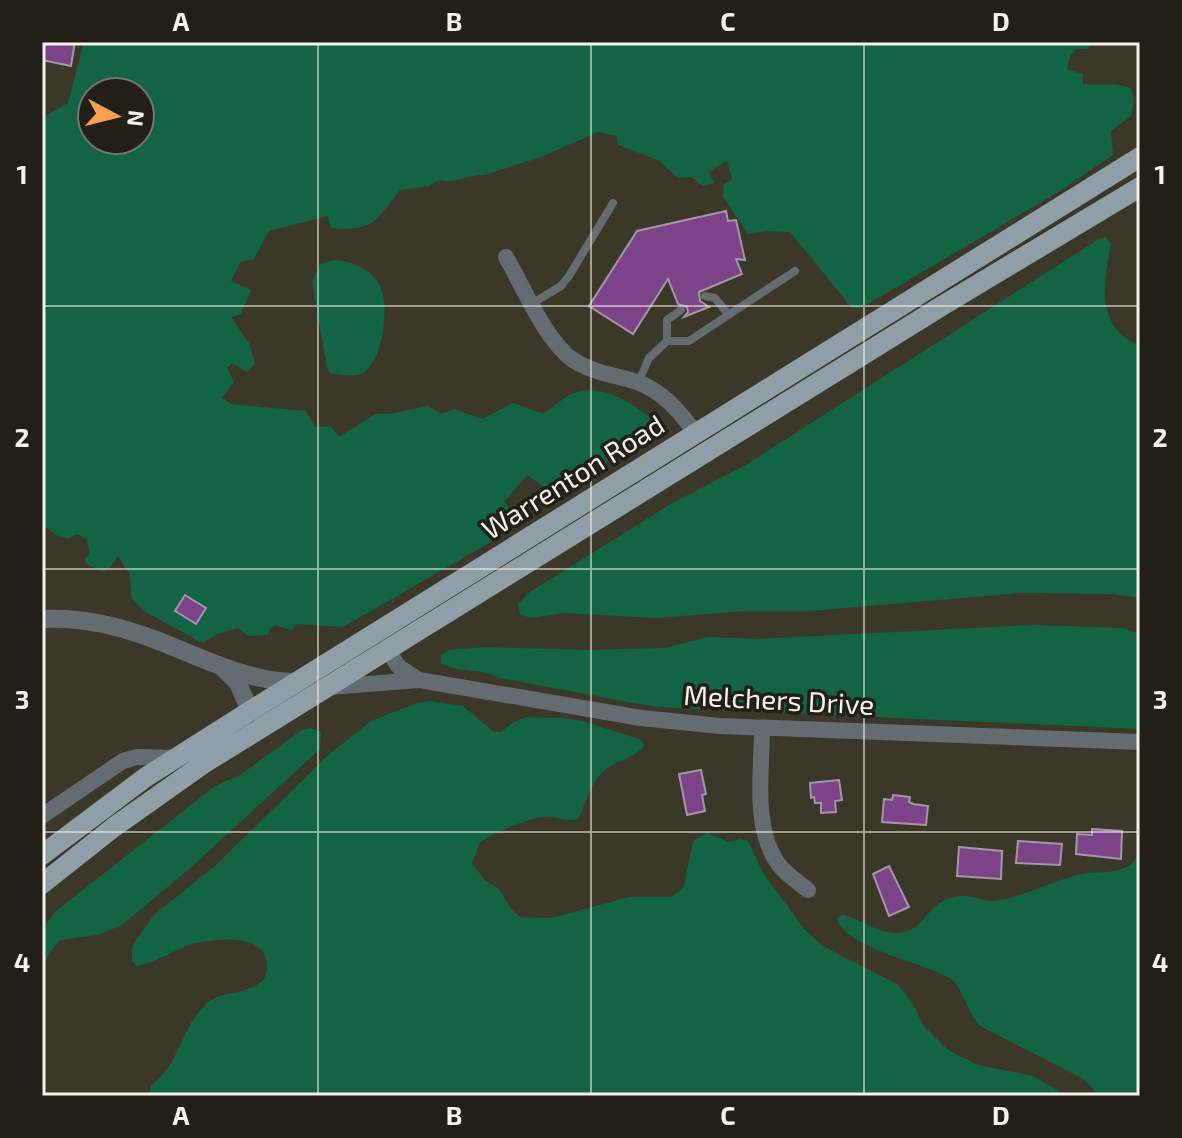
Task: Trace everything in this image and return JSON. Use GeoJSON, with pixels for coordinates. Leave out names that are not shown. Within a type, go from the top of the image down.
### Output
{"type":"FeatureCollection","features":[{"type":"Feature","properties":{"kind":"main road","name":"Warrenton Road"},"geometry":{"type":"LineString","coordinates":[[42,855],[112,801],[250,711],[1134,167]]}},
{"type":"Feature","properties":{"kind":"main road","name":"Warrenton Road"},"geometry":{"type":"LineString","coordinates":[[42,884],[182,779],[945,304],[1140,187]]}},
{"type":"Feature","properties":{"kind":"street"},"geometry":{"type":"LineString","coordinates":[[506,257],[555,341],[572,359],[591,370],[638,383],[670,402],[696,434]]}},
{"type":"Feature","properties":{"kind":"street"},"geometry":{"type":"LineString","coordinates":[[42,619],[77,620],[112,626],[153,638],[222,667],[269,681],[297,682]]}},
{"type":"Feature","properties":{"kind":"street"},"geometry":{"type":"LineString","coordinates":[[387,650],[399,667],[419,680]]}},
{"type":"Feature","properties":{"kind":"street"},"geometry":{"type":"LineString","coordinates":[[222,667],[238,683],[250,711]]}},
{"type":"Feature","properties":{"kind":"street","name":"Melchers Drive"},"geometry":{"type":"LineString","coordinates":[[327,687],[419,680],[641,718],[762,728],[1140,742]]}},
{"type":"Feature","properties":{"kind":"street"},"geometry":{"type":"LineString","coordinates":[[762,728],[764,828],[779,865],[808,890]]}},
{"type":"Feature","properties":{"kind":"street"},"geometry":{"type":"LineString","coordinates":[[42,816],[123,761],[137,757],[176,758]]}},
{"type":"Feature","properties":{"kind":"lane"},"geometry":{"type":"LineString","coordinates":[[533,303],[552,293],[569,276],[613,203]]}},
{"type":"Feature","properties":{"kind":"lane"},"geometry":{"type":"LineString","coordinates":[[638,383],[649,358],[667,341],[689,341],[795,271]]}},
{"type":"Feature","properties":{"kind":"lane"},"geometry":{"type":"LineString","coordinates":[[705,296],[715,298],[729,315]]}},
{"type":"Feature","properties":{"kind":"lane"},"geometry":{"type":"LineString","coordinates":[[667,341],[667,320],[681,310]]}},
{"type":"Feature","properties":{"kind":"green space"},"geometry":{"type":"Polygon","coordinates":[[[84,42],[1094,42],[1087,49],[1076,49],[1070,56],[1067,69],[1083,74],[1083,84],[1126,87],[1131,89],[1134,98],[1131,116],[1111,131],[1113,155],[1060,191],[861,308],[852,308],[790,232],[748,234],[723,197],[724,184],[732,180],[727,161],[708,172],[715,183],[703,186],[691,177],[678,178],[658,160],[618,145],[617,136],[598,132],[541,157],[485,175],[439,180],[429,186],[400,190],[379,217],[365,226],[331,228],[328,216],[269,231],[254,259],[240,262],[231,281],[251,290],[241,314],[231,317],[249,343],[255,364],[247,372],[232,363],[227,368],[234,382],[222,398],[231,404],[306,411],[315,427],[330,426],[339,437],[375,414],[427,406],[441,414],[455,409],[482,419],[513,403],[543,414],[574,393],[586,390],[620,398],[660,425],[655,437],[550,491],[527,475],[504,502],[514,512],[510,531],[343,627],[297,624],[291,630],[276,625],[270,628],[268,635],[248,636],[238,628],[217,634],[202,643],[146,612],[132,599],[129,573],[118,556],[103,572],[86,564],[84,559],[90,554],[87,540],[78,534],[67,539],[42,524],[42,118],[68,103],[84,42]]]}},
{"type":"Feature","properties":{"kind":"green space"},"geometry":{"type":"Polygon","coordinates":[[[1106,237],[1111,244],[1105,288],[1109,316],[1125,338],[1140,345],[1140,598],[1112,594],[1021,593],[809,611],[747,611],[656,618],[565,613],[530,618],[520,614],[518,604],[530,592],[674,502],[744,466],[1106,237]]]}},
{"type":"Feature","properties":{"kind":"green space"},"geometry":{"type":"Polygon","coordinates":[[[333,260],[366,270],[376,280],[383,295],[384,320],[379,347],[369,368],[358,375],[330,373],[327,367],[312,282],[321,264],[333,260]]]}},
{"type":"Feature","properties":{"kind":"green space"},"geometry":{"type":"Polygon","coordinates":[[[1033,625],[1123,628],[1140,634],[1140,729],[656,707],[500,678],[441,663],[441,655],[449,650],[486,647],[588,650],[665,648],[708,637],[758,639],[1033,625]]]}},
{"type":"Feature","properties":{"kind":"green space"},"geometry":{"type":"Polygon","coordinates":[[[431,701],[463,706],[494,732],[501,732],[526,717],[560,718],[579,720],[639,739],[645,745],[636,754],[611,765],[601,774],[592,786],[578,819],[550,817],[530,820],[480,842],[472,864],[486,881],[499,889],[520,917],[552,918],[629,897],[672,897],[684,887],[693,841],[707,833],[729,842],[748,841],[763,873],[805,930],[823,946],[897,984],[912,1002],[923,1025],[948,1050],[978,1065],[1033,1076],[1067,1096],[149,1096],[151,1086],[169,1066],[190,1025],[205,1005],[218,997],[255,986],[263,980],[267,968],[262,950],[244,941],[232,940],[189,945],[137,966],[132,961],[132,946],[154,915],[215,866],[326,757],[371,721],[417,703],[431,701]]]}},
{"type":"Feature","properties":{"kind":"green space"},"geometry":{"type":"Polygon","coordinates":[[[310,728],[321,732],[320,749],[188,870],[122,925],[98,935],[60,940],[49,953],[42,970],[42,929],[56,911],[215,786],[240,775],[302,730],[310,728]]]}},
{"type":"Feature","properties":{"kind":"green space"},"geometry":{"type":"Polygon","coordinates":[[[1140,850],[1140,1096],[1099,1096],[1085,1080],[980,1026],[953,980],[855,939],[837,919],[842,914],[885,932],[909,931],[933,908],[949,898],[965,896],[991,901],[1019,896],[1065,878],[1125,868],[1140,850]]]}},
{"type":"Feature","properties":{"kind":"building"},"geometry":{"type":"Polygon","coordinates":[[[42,42],[75,42],[71,66],[42,60],[42,42]]]}},
{"type":"Feature","properties":{"kind":"building"},"geometry":{"type":"Polygon","coordinates":[[[726,211],[728,221],[736,220],[745,260],[736,259],[742,274],[699,292],[700,301],[709,307],[684,317],[687,307],[678,304],[668,279],[633,334],[589,306],[637,231],[726,211]]]}},
{"type":"Feature","properties":{"kind":"building"},"geometry":{"type":"Polygon","coordinates":[[[185,595],[206,608],[196,624],[175,611],[185,595]]]}},
{"type":"Feature","properties":{"kind":"building"},"geometry":{"type":"Polygon","coordinates":[[[701,770],[706,794],[702,795],[705,811],[687,815],[679,774],[701,770]]]}},
{"type":"Feature","properties":{"kind":"building"},"geometry":{"type":"Polygon","coordinates":[[[839,780],[842,800],[835,801],[836,812],[821,813],[821,803],[815,803],[814,797],[811,798],[810,783],[839,780]]]}},
{"type":"Feature","properties":{"kind":"building"},"geometry":{"type":"Polygon","coordinates":[[[893,795],[910,797],[909,802],[913,804],[928,806],[926,825],[882,822],[884,799],[892,800],[893,795]]]}},
{"type":"Feature","properties":{"kind":"building"},"geometry":{"type":"Polygon","coordinates":[[[1092,829],[1122,831],[1121,859],[1076,854],[1077,834],[1092,835],[1092,829]]]}},
{"type":"Feature","properties":{"kind":"building"},"geometry":{"type":"Polygon","coordinates":[[[1018,841],[1062,844],[1060,865],[1016,863],[1018,841]]]}},
{"type":"Feature","properties":{"kind":"building"},"geometry":{"type":"Polygon","coordinates":[[[959,847],[1002,851],[1001,879],[957,876],[959,847]]]}},
{"type":"Feature","properties":{"kind":"building"},"geometry":{"type":"Polygon","coordinates":[[[889,866],[909,907],[889,916],[873,874],[889,866]]]}}]}
